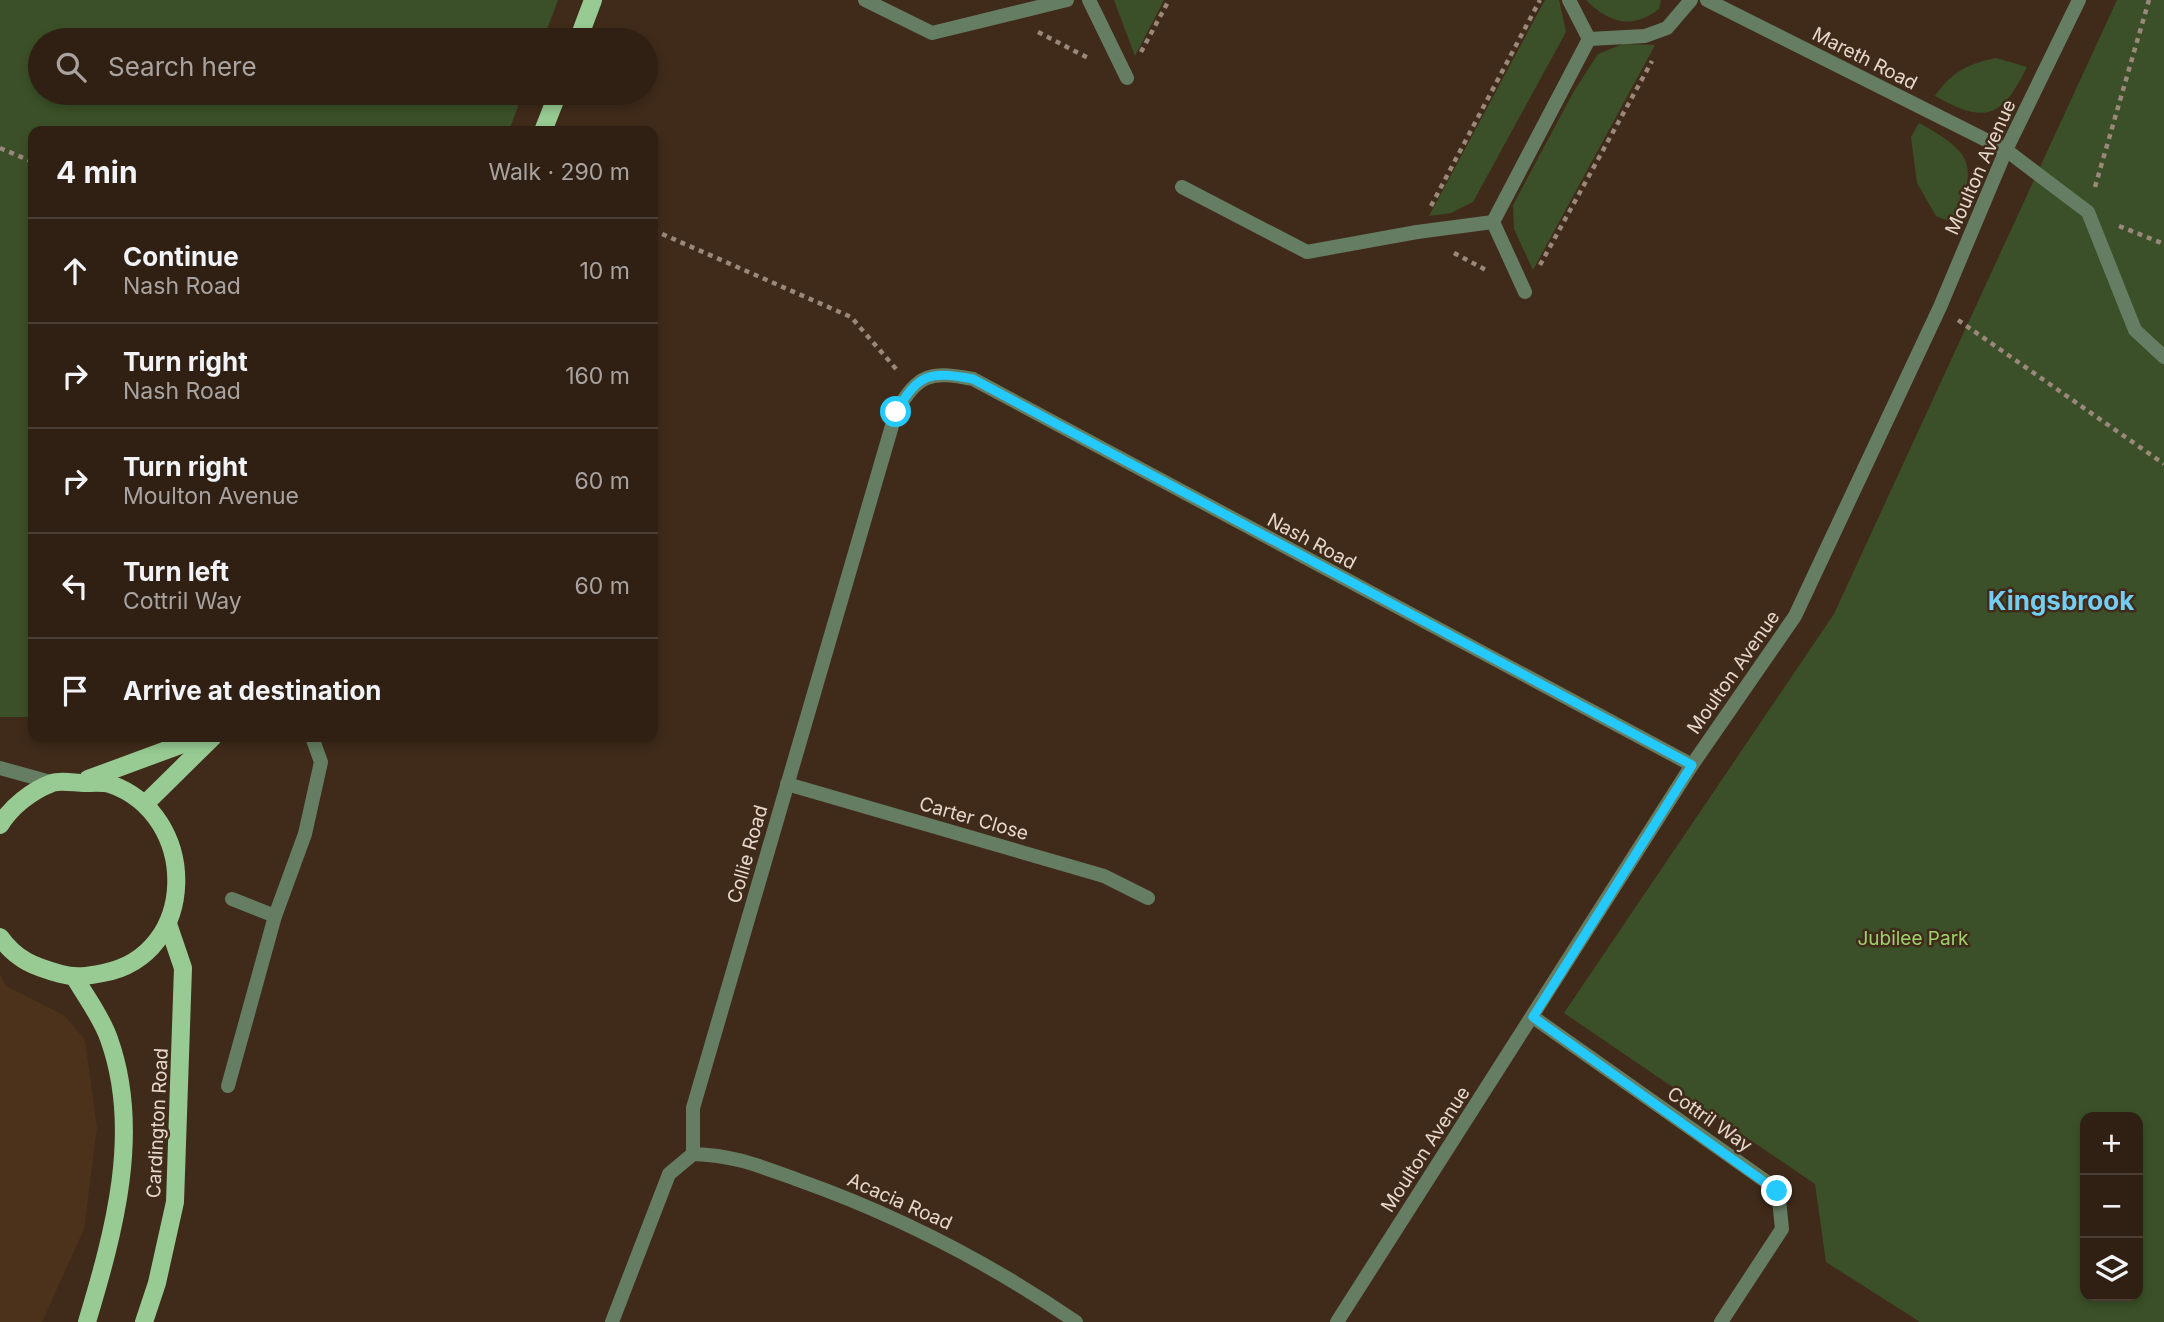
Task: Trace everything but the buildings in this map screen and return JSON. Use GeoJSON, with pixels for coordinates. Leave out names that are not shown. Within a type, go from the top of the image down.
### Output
{"type":"FeatureCollection","features":[{"type":"Feature","properties":{"kind":"main road"},"geometry":{"type":"LineString","coordinates":[[582,28],[593,0]]}},
{"type":"Feature","properties":{"kind":"main road"},"geometry":{"type":"LineString","coordinates":[[545,126],[553,105]]}},
{"type":"Feature","properties":{"kind":"main road"},"geometry":{"type":"LineString","coordinates":[[78,783],[189,742]]}},
{"type":"Feature","properties":{"kind":"main road"},"geometry":{"type":"LineString","coordinates":[[145,804],[208,742]]}},
{"type":"Feature","properties":{"kind":"main road"},"geometry":{"type":"LineString","coordinates":[[0,825],[10,808],[54,783],[109,784],[145,804],[170,837],[179,880],[168,924],[146,953],[118,970],[75,978],[35,967],[6,956],[0,937]]}},
{"type":"Feature","properties":{"kind":"main road","name":"Cardington Road"},"geometry":{"type":"LineString","coordinates":[[144,1322],[157,1283],[175,1202],[183,968],[168,924]]}},
{"type":"Feature","properties":{"kind":"main road","name":"Cardington Road"},"geometry":{"type":"LineString","coordinates":[[75,978],[109,1038],[122,1099],[121,1195],[87,1322]]}},
{"type":"Feature","properties":{"kind":"street"},"geometry":{"type":"LineString","coordinates":[[865,0],[932,33],[1067,0]]}},
{"type":"Feature","properties":{"kind":"street"},"geometry":{"type":"LineString","coordinates":[[1089,0],[1127,78]]}},
{"type":"Feature","properties":{"kind":"street"},"geometry":{"type":"LineString","coordinates":[[1569,0],[1589,39]]}},
{"type":"Feature","properties":{"kind":"street"},"geometry":{"type":"LineString","coordinates":[[1589,39],[1645,36],[1667,28],[1691,0]]}},
{"type":"Feature","properties":{"kind":"street","name":"Mareth Road"},"geometry":{"type":"LineString","coordinates":[[1707,0],[2006,150],[2088,213]]}},
{"type":"Feature","properties":{"kind":"street","name":"Moulton Avenue"},"geometry":{"type":"LineString","coordinates":[[1337,1322],[1692,765],[1795,615],[1940,307],[2006,150],[2079,0]]}},
{"type":"Feature","properties":{"kind":"street"},"geometry":{"type":"LineString","coordinates":[[1493,222],[1589,39]]}},
{"type":"Feature","properties":{"kind":"street"},"geometry":{"type":"LineString","coordinates":[[1182,187],[1307,252],[1417,232],[1493,222]]}},
{"type":"Feature","properties":{"kind":"street"},"geometry":{"type":"LineString","coordinates":[[2088,213],[2135,330],[2164,357]]}},
{"type":"Feature","properties":{"kind":"street"},"geometry":{"type":"LineString","coordinates":[[1493,222],[1525,292]]}},
{"type":"Feature","properties":{"kind":"street","name":"Nash Road"},"geometry":{"type":"LineString","coordinates":[[911,386],[939,373],[973,379],[1692,765]]}},
{"type":"Feature","properties":{"kind":"street","name":"Collie Road"},"geometry":{"type":"LineString","coordinates":[[693,1154],[692,1108],[896,412],[911,386]]}},
{"type":"Feature","properties":{"kind":"street"},"geometry":{"type":"LineString","coordinates":[[228,1086],[275,916],[305,834],[321,762],[314,742]]}},
{"type":"Feature","properties":{"kind":"street"},"geometry":{"type":"LineString","coordinates":[[0,768],[54,783]]}},
{"type":"Feature","properties":{"kind":"street","name":"Carter Close"},"geometry":{"type":"LineString","coordinates":[[787,784],[1104,876],[1148,898]]}},
{"type":"Feature","properties":{"kind":"street"},"geometry":{"type":"LineString","coordinates":[[232,899],[275,916]]}},
{"type":"Feature","properties":{"kind":"street","name":"Cottril Way"},"geometry":{"type":"LineString","coordinates":[[1533,1017],[1777,1191],[1782,1229],[1721,1322]]}},
{"type":"Feature","properties":{"kind":"street"},"geometry":{"type":"LineString","coordinates":[[612,1322],[669,1174],[693,1154]]}},
{"type":"Feature","properties":{"kind":"street","name":"Acacia Road"},"geometry":{"type":"LineString","coordinates":[[693,1154],[727,1155],[860,1202],[951,1244],[1076,1322]]}},
{"type":"Feature","properties":{"kind":"path"},"geometry":{"type":"LineString","coordinates":[[2149,0],[2088,213],[2164,244]]}},
{"type":"Feature","properties":{"kind":"path"},"geometry":{"type":"LineString","coordinates":[[0,148],[28,160]]}},
{"type":"Feature","properties":{"kind":"path"},"geometry":{"type":"LineString","coordinates":[[658,232],[851,317],[911,386]]}},
{"type":"Feature","properties":{"kind":"path"},"geometry":{"type":"LineString","coordinates":[[1940,307],[2164,464]]}},
{"type":"Feature","properties":{"kind":"shaded area"},"geometry":{"type":"Polygon","coordinates":[[[0,974],[6,986],[65,1016],[85,1040],[97,1128],[84,1229],[42,1322],[0,1322],[0,974]]]}},
{"type":"Feature","properties":{"kind":"green space"},"geometry":{"type":"Polygon","coordinates":[[[0,0],[558,0],[548,28],[28,28],[28,105],[519,105],[511,126],[28,126],[28,717],[0,717],[0,0]]]}},
{"type":"Feature","properties":{"kind":"green space"},"geometry":{"type":"Polygon","coordinates":[[[1114,0],[1164,0],[1135,56],[1114,0]]]}},
{"type":"Feature","properties":{"kind":"green space"},"geometry":{"type":"Polygon","coordinates":[[[1545,0],[1559,0],[1566,32],[1473,202],[1451,213],[1429,216],[1545,0]]]}},
{"type":"Feature","properties":{"kind":"green space"},"geometry":{"type":"Polygon","coordinates":[[[1586,0],[1661,0],[1659,9],[1649,16],[1639,20],[1621,21],[1603,14],[1586,0]]]}},
{"type":"Feature","properties":{"kind":"green space","name":"Jubilee Park"},"geometry":{"type":"Polygon","coordinates":[[[2117,0],[2164,0],[2164,1322],[1920,1322],[1826,1262],[1815,1184],[1564,1013],[1834,614],[2117,0]]]}},
{"type":"Feature","properties":{"kind":"green space"},"geometry":{"type":"Polygon","coordinates":[[[1623,44],[1655,45],[1533,270],[1514,229],[1513,205],[1574,91],[1598,54],[1623,44]]]}},
{"type":"Feature","properties":{"kind":"green space"},"geometry":{"type":"Polygon","coordinates":[[[1996,58],[2027,67],[2009,97],[2000,106],[1990,112],[1979,113],[1967,111],[1935,96],[1947,81],[1961,70],[1996,58]]]}},
{"type":"Feature","properties":{"kind":"green space"},"geometry":{"type":"Polygon","coordinates":[[[1919,123],[1951,144],[1961,153],[1966,163],[1966,187],[1954,223],[1936,216],[1917,183],[1911,137],[1919,123]]]}},
{"type":"Feature","properties":{"kind":"district","name":"Kingsbrook"},"geometry":{"type":"Point","coordinates":[2061,601]}},
{"type":"Feature","properties":{"kind":"route"},"geometry":{"type":"LineString","coordinates":[[896,412],[911,386],[939,373],[973,379],[1692,765],[1533,1017],[1777,1191]]}}]}
